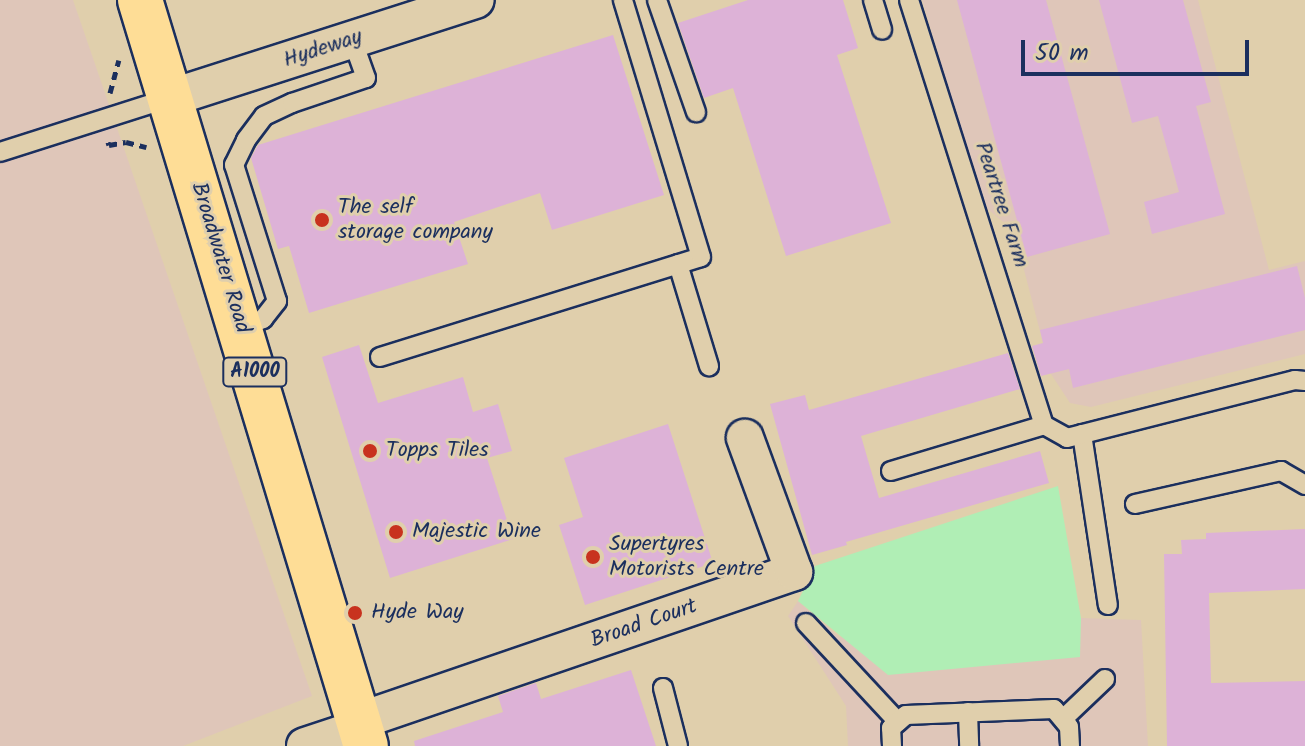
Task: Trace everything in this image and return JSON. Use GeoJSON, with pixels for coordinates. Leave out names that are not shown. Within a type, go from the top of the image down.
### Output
{"type":"FeatureCollection","features":[{"type":"Feature","properties":{"kind":"main road","name":"Broadwater Road"},"geometry":{"type":"LineString","coordinates":[[140,0],[362,732]]}},
{"type":"Feature","properties":{"kind":"street","name":"Hydeway"},"geometry":{"type":"LineString","coordinates":[[170,98],[476,0]]}},
{"type":"Feature","properties":{"kind":"street","name":"Broad Court"},"geometry":{"type":"LineString","coordinates":[[362,732],[794,572],[745,438]]}},
{"type":"Feature","properties":{"kind":"street"},"geometry":{"type":"LineString","coordinates":[[305,746],[362,732]]}},
{"type":"Feature","properties":{"kind":"lane"},"geometry":{"type":"LineString","coordinates":[[380,357],[701,257],[623,0]]}},
{"type":"Feature","properties":{"kind":"lane"},"geometry":{"type":"LineString","coordinates":[[657,0],[696,112]]}},
{"type":"Feature","properties":{"kind":"lane"},"geometry":{"type":"LineString","coordinates":[[873,0],[882,30]]}},
{"type":"Feature","properties":{"kind":"lane","name":"Peartree Farm"},"geometry":{"type":"LineString","coordinates":[[909,0],[1044,425]]}},
{"type":"Feature","properties":{"kind":"lane"},"geometry":{"type":"LineString","coordinates":[[241,328],[263,319],[277,301],[234,165],[246,140],[264,116],[366,78],[352,39]]}},
{"type":"Feature","properties":{"kind":"lane"},"geometry":{"type":"LineString","coordinates":[[0,152],[170,98]]}},
{"type":"Feature","properties":{"kind":"lane"},"geometry":{"type":"LineString","coordinates":[[678,264],[709,366]]}},
{"type":"Feature","properties":{"kind":"lane"},"geometry":{"type":"LineString","coordinates":[[891,471],[1044,425],[1067,438],[1295,380],[1305,381]]}},
{"type":"Feature","properties":{"kind":"lane"},"geometry":{"type":"LineString","coordinates":[[1082,434],[1108,605]]}},
{"type":"Feature","properties":{"kind":"lane"},"geometry":{"type":"LineString","coordinates":[[1135,504],[1281,471],[1305,485]]}},
{"type":"Feature","properties":{"kind":"lane"},"geometry":{"type":"LineString","coordinates":[[806,623],[898,722]]}},
{"type":"Feature","properties":{"kind":"lane"},"geometry":{"type":"LineString","coordinates":[[1063,719],[1105,679]]}},
{"type":"Feature","properties":{"kind":"lane"},"geometry":{"type":"LineString","coordinates":[[663,688],[678,746]]}},
{"type":"Feature","properties":{"kind":"lane"},"geometry":{"type":"LineString","coordinates":[[892,746],[891,728],[906,715],[1054,709],[1069,727],[1070,746]]}},
{"type":"Feature","properties":{"kind":"lane"},"geometry":{"type":"LineString","coordinates":[[968,712],[969,746]]}},
{"type":"Feature","properties":{"kind":"path"},"geometry":{"type":"LineString","coordinates":[[103,99],[110,93],[119,55]]}},
{"type":"Feature","properties":{"kind":"path"},"geometry":{"type":"LineString","coordinates":[[109,145],[126,142],[141,144],[155,153]]}},
{"type":"Feature","properties":{"kind":"shaded area"},"geometry":{"type":"Polygon","coordinates":[[[0,0],[73,0],[312,696],[183,746],[0,746],[0,0]]]}},
{"type":"Feature","properties":{"kind":"shaded area"},"geometry":{"type":"Polygon","coordinates":[[[922,0],[1198,0],[1269,270],[1305,261],[1305,354],[1091,407],[1070,403],[1051,374],[1014,231],[984,206],[922,0]]]}},
{"type":"Feature","properties":{"kind":"shaded area"},"geometry":{"type":"Polygon","coordinates":[[[798,601],[839,637],[1079,657],[1081,618],[1141,620],[1148,746],[848,746],[846,706],[788,616],[798,601]]]}},
{"type":"Feature","properties":{"kind":"green space"},"geometry":{"type":"Polygon","coordinates":[[[1058,486],[1081,618],[1080,657],[888,675],[798,601],[815,566],[1058,486]]]}},
{"type":"Feature","properties":{"kind":"building"},"geometry":{"type":"Polygon","coordinates":[[[748,0],[843,0],[858,48],[837,55],[891,223],[786,256],[733,88],[704,98],[678,23],[748,0]]]}},
{"type":"Feature","properties":{"kind":"building"},"geometry":{"type":"Polygon","coordinates":[[[957,0],[1046,0],[1110,234],[1027,257],[957,0]]]}},
{"type":"Feature","properties":{"kind":"building"},"geometry":{"type":"Polygon","coordinates":[[[1099,0],[1183,0],[1211,102],[1196,106],[1225,214],[1152,234],[1144,202],[1179,192],[1158,116],[1132,123],[1099,0]]]}},
{"type":"Feature","properties":{"kind":"building"},"geometry":{"type":"Polygon","coordinates":[[[613,35],[664,195],[552,230],[540,193],[454,222],[468,264],[309,313],[289,246],[278,249],[251,158],[258,145],[613,35]]]}},
{"type":"Feature","properties":{"kind":"building"},"geometry":{"type":"Polygon","coordinates":[[[1297,266],[1305,298],[1305,330],[1073,388],[1069,369],[1041,376],[1032,346],[1043,343],[1040,330],[1297,266]]]}},
{"type":"Feature","properties":{"kind":"building"},"geometry":{"type":"Polygon","coordinates":[[[359,345],[378,403],[463,377],[473,412],[498,404],[512,451],[487,458],[513,539],[390,578],[322,357],[359,345]]]}},
{"type":"Feature","properties":{"kind":"building"},"geometry":{"type":"Polygon","coordinates":[[[1008,353],[1020,389],[861,436],[879,498],[1040,451],[1049,483],[846,542],[847,545],[812,555],[770,404],[805,395],[809,410],[1008,353]]]}},
{"type":"Feature","properties":{"kind":"building"},"geometry":{"type":"Polygon","coordinates":[[[668,424],[713,563],[585,605],[559,525],[583,517],[564,458],[668,424]]]}},
{"type":"Feature","properties":{"kind":"building"},"geometry":{"type":"Polygon","coordinates":[[[1305,529],[1305,589],[1209,593],[1211,683],[1305,681],[1305,746],[1167,746],[1164,554],[1182,554],[1181,540],[1206,539],[1206,533],[1305,529]]]}},
{"type":"Feature","properties":{"kind":"building"},"geometry":{"type":"Polygon","coordinates":[[[631,670],[656,746],[415,746],[414,741],[503,712],[498,696],[536,683],[541,699],[631,670]]]}},
{"type":"Feature","properties":{"kind":"place","name":"The self storage company"},"geometry":{"type":"Point","coordinates":[322,220]}},
{"type":"Feature","properties":{"kind":"place","name":"Topps Tiles"},"geometry":{"type":"Point","coordinates":[370,451]}},
{"type":"Feature","properties":{"kind":"place","name":"Majestic Wine"},"geometry":{"type":"Point","coordinates":[396,532]}},
{"type":"Feature","properties":{"kind":"place","name":"Supertyres Motorists Centre"},"geometry":{"type":"Point","coordinates":[593,557]}},
{"type":"Feature","properties":{"kind":"place","name":"Hyde Way"},"geometry":{"type":"Point","coordinates":[355,613]}}]}
